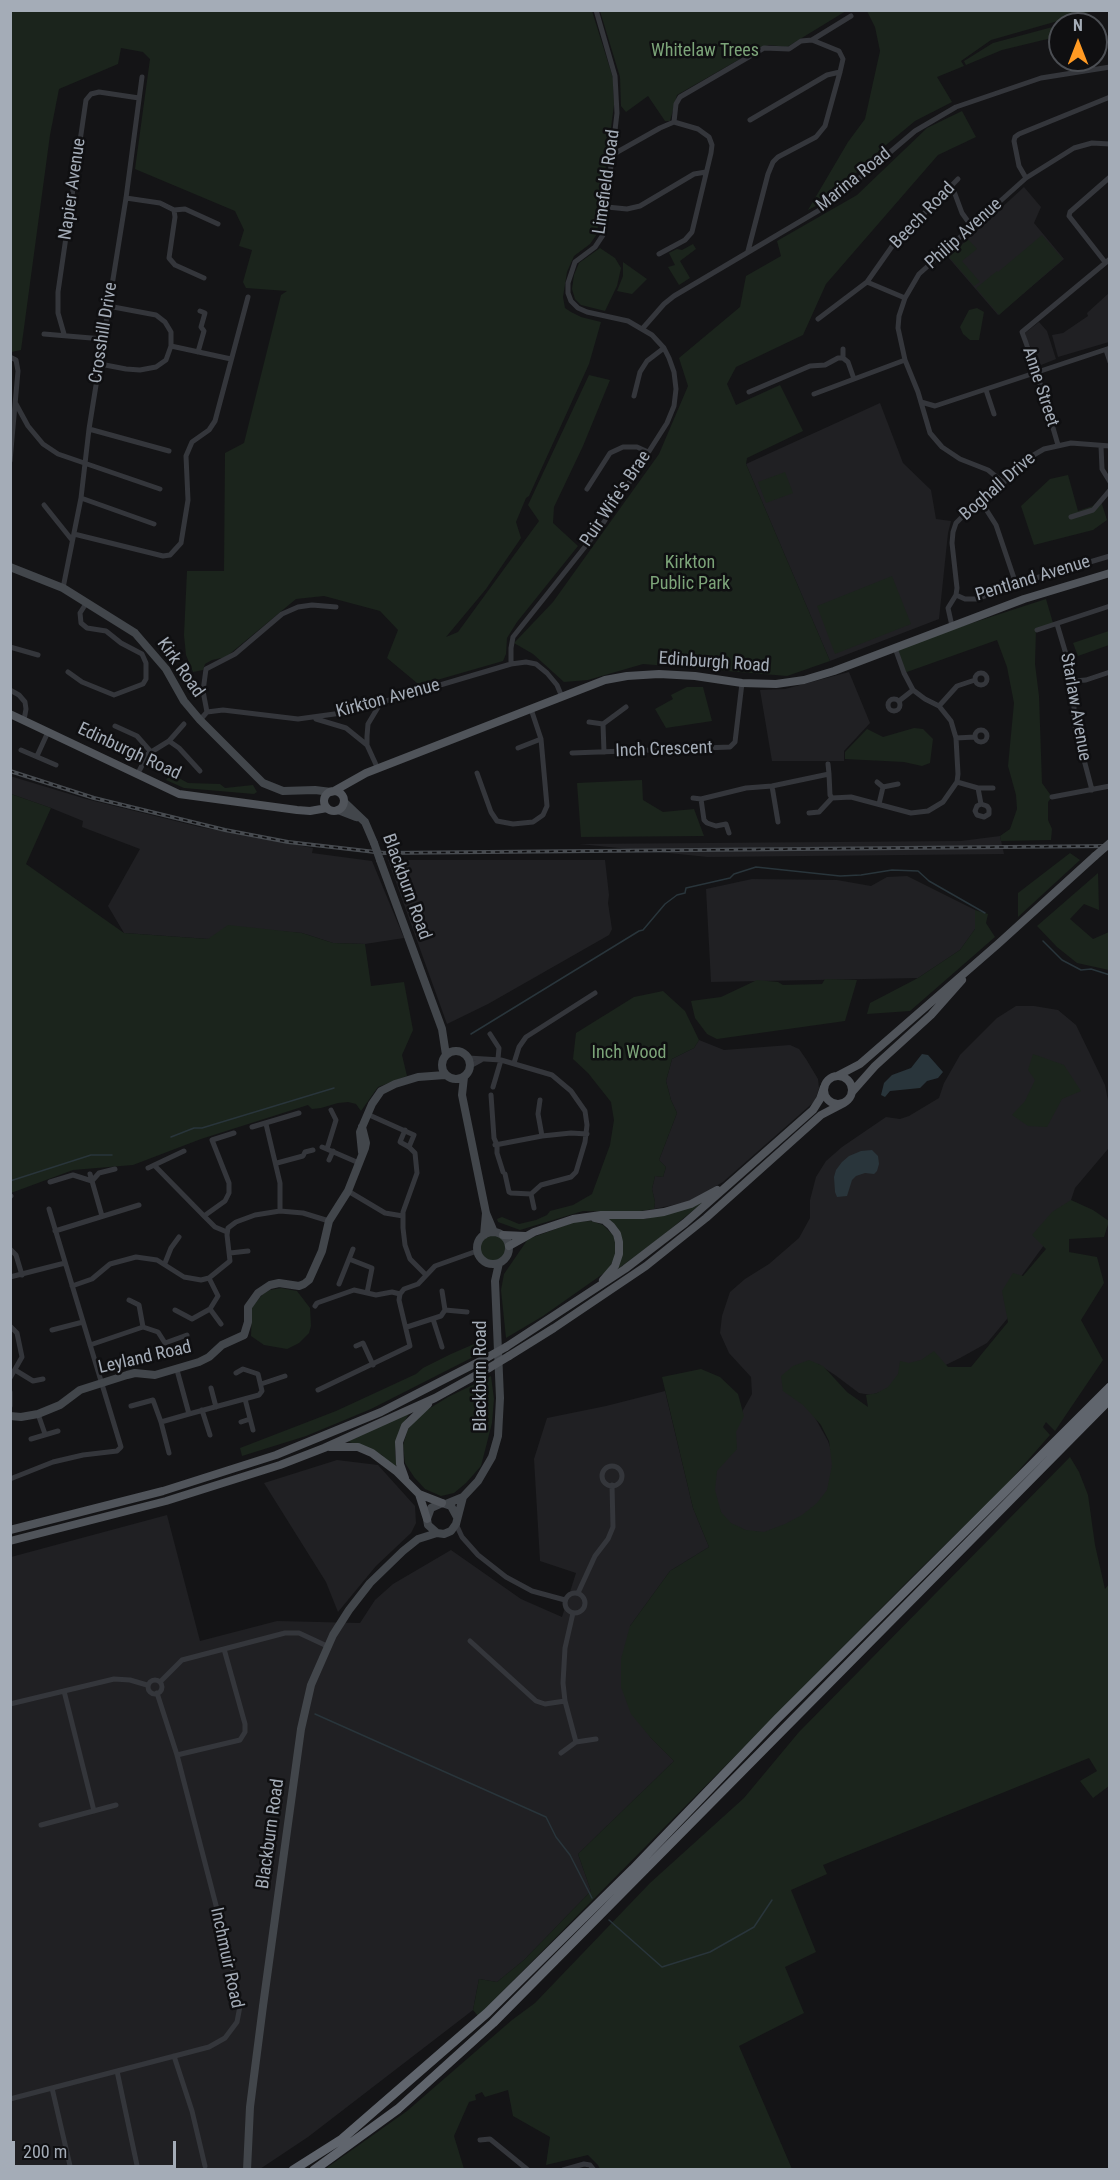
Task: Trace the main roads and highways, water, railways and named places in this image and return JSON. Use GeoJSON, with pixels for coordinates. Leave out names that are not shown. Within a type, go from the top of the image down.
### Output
{"type":"FeatureCollection","features":[{"type":"Feature","properties":{"kind":"highway"},"geometry":{"type":"LineString","coordinates":[[293,2169],[342,2139],[487,2013],[633,1869],[777,1719],[1110,1387]]}},
{"type":"Feature","properties":{"kind":"highway"},"geometry":{"type":"LineString","coordinates":[[314,2169],[398,2109],[493,2023],[1110,1401]]}},
{"type":"Feature","properties":{"kind":"main road","name":"Kirk Road"},"geometry":{"type":"LineString","coordinates":[[10,567],[63,588],[122,624],[147,646],[166,669],[184,701],[200,720],[263,783],[283,791],[315,790],[332,798]]}},
{"type":"Feature","properties":{"kind":"main road","name":"Edinburgh Road"},"geometry":{"type":"LineString","coordinates":[[10,714],[178,794],[310,811],[332,798],[352,780],[605,680],[659,674],[742,683],[776,684],[804,680],[1024,599],[1110,573]]}},
{"type":"Feature","properties":{"kind":"main road"},"geometry":{"type":"LineString","coordinates":[[332,798],[332,810],[338,810]]}},
{"type":"Feature","properties":{"kind":"main road","name":"Blackburn Road"},"geometry":{"type":"LineString","coordinates":[[332,798],[365,822],[374,838],[443,1030],[457,1051]]}},
{"type":"Feature","properties":{"kind":"main road","name":"Blackburn Road"},"geometry":{"type":"LineString","coordinates":[[338,810],[365,822]]}},
{"type":"Feature","properties":{"kind":"main road"},"geometry":{"type":"LineString","coordinates":[[10,1541],[210,1488],[324,1448],[435,1398],[489,1368],[508,1351],[663,1240],[736,1179],[813,1110],[829,1079],[860,1064],[1110,843]]}},
{"type":"Feature","properties":{"kind":"main road"},"geometry":{"type":"LineString","coordinates":[[10,1530],[163,1491],[276,1455],[381,1412],[488,1357],[508,1351],[554,1328],[646,1266],[706,1218],[821,1115],[849,1099],[852,1092],[875,1066],[944,1000],[985,955]]}},
{"type":"Feature","properties":{"kind":"main road","name":"Blackburn Road"},"geometry":{"type":"LineString","coordinates":[[443,1030],[446,1055]]}},
{"type":"Feature","properties":{"kind":"main road"},"geometry":{"type":"LineString","coordinates":[[462,1095],[441,1065],[446,1055],[457,1051],[469,1062],[462,1095],[486,1213],[484,1235],[478,1242],[478,1253],[487,1263],[499,1263],[507,1256],[509,1246],[525,1236],[559,1223],[585,1216],[644,1215],[664,1212],[691,1204],[736,1179]]}},
{"type":"Feature","properties":{"kind":"main road","name":"Leyland Road"},"geometry":{"type":"LineString","coordinates":[[10,1416],[38,1414],[60,1406],[76,1392],[135,1373],[155,1375],[177,1370],[204,1360],[222,1345],[244,1335],[248,1322],[248,1307],[252,1299],[264,1288],[279,1283],[298,1286],[304,1284],[316,1267],[329,1221],[348,1191],[359,1163],[362,1154],[359,1136],[377,1096],[383,1090],[424,1075],[441,1065]]}},
{"type":"Feature","properties":{"kind":"main road","name":"Leyland Road"},"geometry":{"type":"LineString","coordinates":[[424,1075],[448,1077]]}},
{"type":"Feature","properties":{"kind":"main road"},"geometry":{"type":"LineString","coordinates":[[837,1076],[848,1080],[852,1092]]}},
{"type":"Feature","properties":{"kind":"main road"},"geometry":{"type":"LineString","coordinates":[[448,1077],[464,1077]]}},
{"type":"Feature","properties":{"kind":"main road"},"geometry":{"type":"LineString","coordinates":[[824,1087],[824,1094],[828,1100],[835,1104],[844,1103]]}},
{"type":"Feature","properties":{"kind":"main road"},"geometry":{"type":"LineString","coordinates":[[486,1213],[509,1246]]}},
{"type":"Feature","properties":{"kind":"main road"},"geometry":{"type":"LineString","coordinates":[[585,1216],[604,1220],[617,1233],[620,1242],[620,1254],[615,1266],[605,1279],[585,1297]]}},
{"type":"Feature","properties":{"kind":"main road"},"geometry":{"type":"LineString","coordinates":[[484,1235],[525,1236]]}},
{"type":"Feature","properties":{"kind":"main road","name":"Blackburn Road"},"geometry":{"type":"LineString","coordinates":[[487,1263],[495,1281]]}},
{"type":"Feature","properties":{"kind":"main road","name":"Blackburn Road"},"geometry":{"type":"LineString","coordinates":[[457,1521],[463,1497],[485,1471],[498,1436],[500,1398],[495,1281],[499,1263]]}},
{"type":"Feature","properties":{"kind":"main road"},"geometry":{"type":"LineString","coordinates":[[406,1481],[398,1454],[401,1435],[413,1417],[435,1398]]}},
{"type":"Feature","properties":{"kind":"main road"},"geometry":{"type":"LineString","coordinates":[[324,1448],[358,1447],[372,1452],[419,1494],[455,1510],[457,1521],[446,1533],[437,1533],[432,1530],[419,1494]]}},
{"type":"Feature","properties":{"kind":"main road","name":"Blackburn Road"},"geometry":{"type":"LineString","coordinates":[[444,1504],[463,1497]]}},
{"type":"Feature","properties":{"kind":"main road"},"geometry":{"type":"LineString","coordinates":[[427,1521],[431,1508],[444,1504]]}},
{"type":"Feature","properties":{"kind":"main road","name":"Blackburn Road"},"geometry":{"type":"LineString","coordinates":[[418,1539],[427,1521]]}},
{"type":"Feature","properties":{"kind":"main road","name":"Blackburn Road"},"geometry":{"type":"LineString","coordinates":[[247,2169],[250,2107],[300,1729],[311,1685],[327,1646],[349,1610],[370,1583],[418,1539],[437,1533]]}},
{"type":"Feature","properties":{"kind":"waterway"},"geometry":{"type":"LineString","coordinates":[[471,1034],[643,930],[665,904],[677,895],[685,893],[686,888],[730,878],[734,874],[756,867],[840,876],[892,870],[918,871],[929,881],[985,913]]}},
{"type":"Feature","properties":{"kind":"waterway"},"geometry":{"type":"LineString","coordinates":[[1043,941],[1062,960],[1081,970],[1091,969],[1110,975]]}},
{"type":"Feature","properties":{"kind":"waterway"},"geometry":{"type":"LineString","coordinates":[[171,1137],[194,1128],[202,1128],[334,1088]]}},
{"type":"Feature","properties":{"kind":"waterway"},"geometry":{"type":"LineString","coordinates":[[10,1181],[91,1155],[112,1155]]}},
{"type":"Feature","properties":{"kind":"waterway"},"geometry":{"type":"LineString","coordinates":[[315,1714],[546,1817],[556,1837],[570,1855],[592,1898]]}},
{"type":"Feature","properties":{"kind":"waterway"},"geometry":{"type":"LineString","coordinates":[[609,1920],[662,1967],[710,1952],[754,1927],[772,1900]]}},
{"type":"Feature","properties":{"kind":"railway"},"geometry":{"type":"LineString","coordinates":[[10,771],[94,798],[225,830],[288,842],[384,853],[1110,846]]}},
{"type":"Feature","properties":{"kind":"park label","name":"Whitelaw Trees"},"geometry":{"type":"Point","coordinates":[705,51]}},
{"type":"Feature","properties":{"kind":"park label","name":"Kirkton Public Park"},"geometry":{"type":"Point","coordinates":[690,573]}},
{"type":"Feature","properties":{"kind":"park label","name":"Inch Wood"},"geometry":{"type":"Point","coordinates":[629,1053]}}]}
